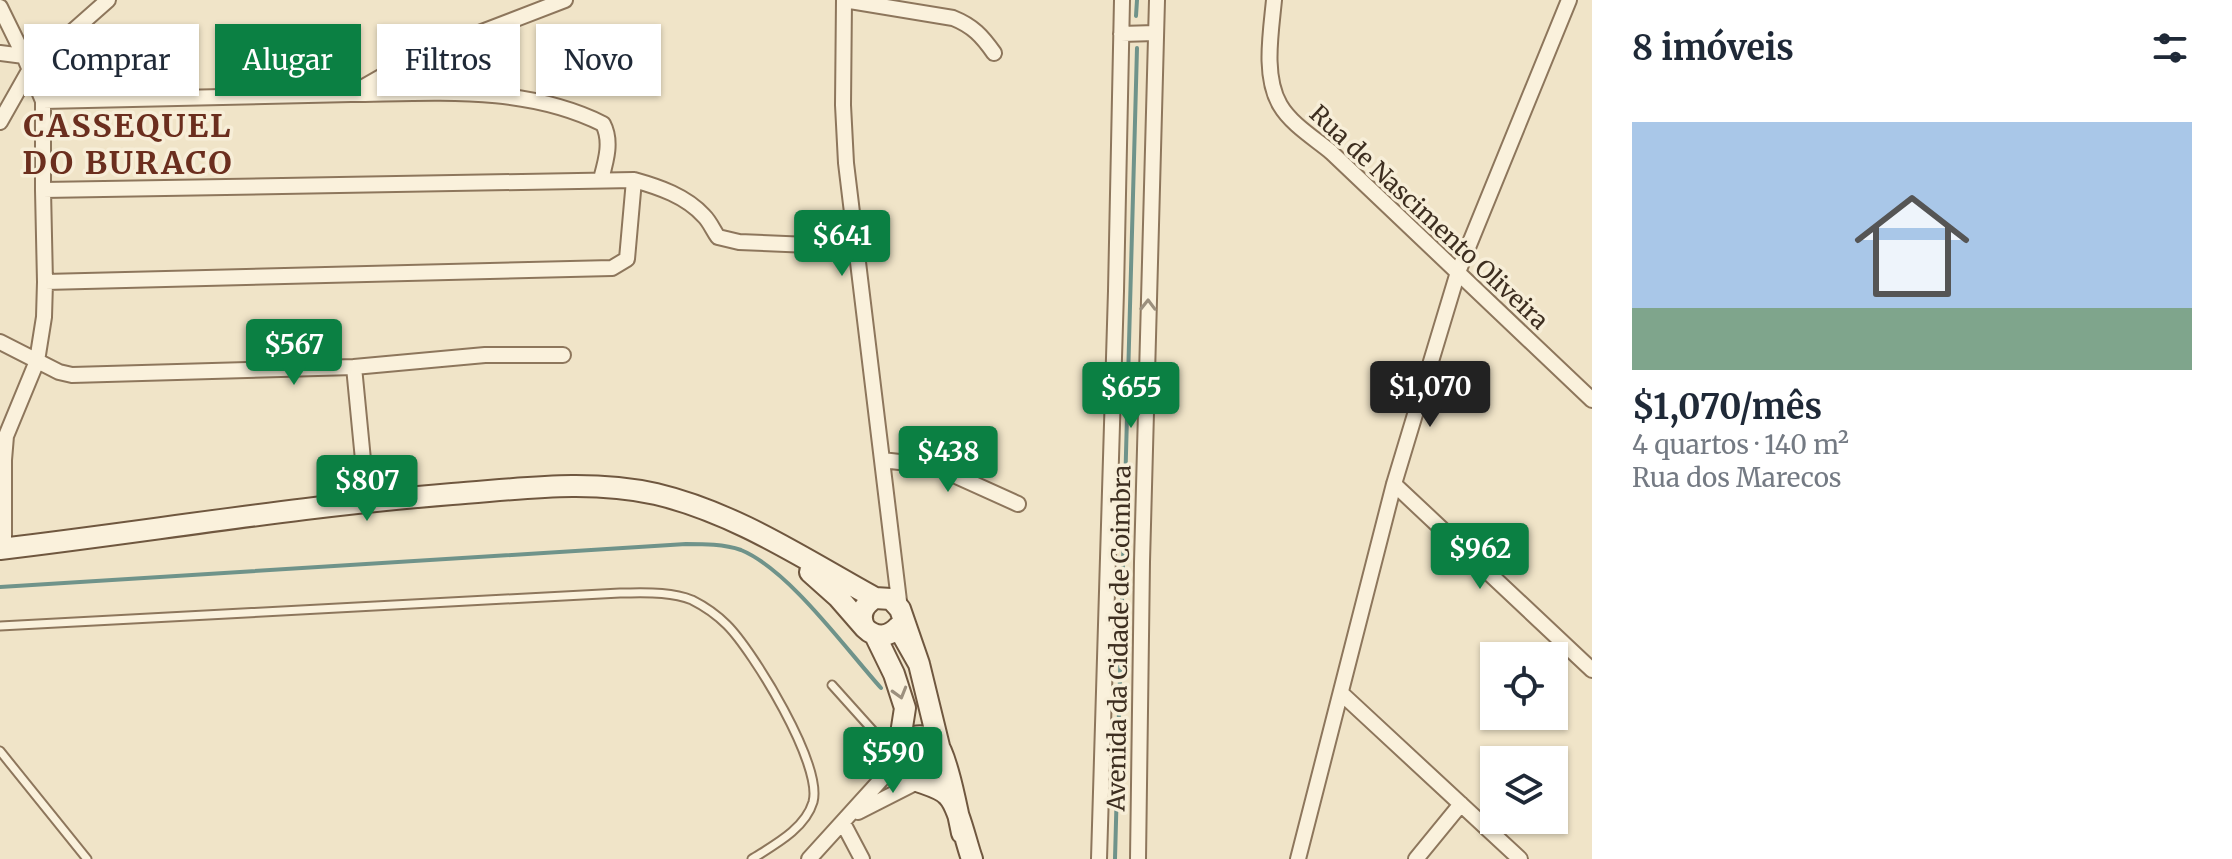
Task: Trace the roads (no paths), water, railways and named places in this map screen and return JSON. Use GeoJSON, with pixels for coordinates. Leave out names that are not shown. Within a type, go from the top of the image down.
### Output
{"type":"FeatureCollection","features":[{"type":"Feature","properties":{"kind":"street"},"geometry":{"type":"LineString","coordinates":[[77,24],[108,0]]}},
{"type":"Feature","properties":{"kind":"street"},"geometry":{"type":"LineString","coordinates":[[361,88],[414,58],[565,0]]}},
{"type":"Feature","properties":{"kind":"street"},"geometry":{"type":"LineString","coordinates":[[886,602],[892,555],[846,163],[844,0],[953,18],[981,34],[994,53]]}},
{"type":"Feature","properties":{"kind":"street","name":"Avenida da Cidade de Coimbra"},"geometry":{"type":"LineString","coordinates":[[1099,859],[1122,0]]}},
{"type":"Feature","properties":{"kind":"street","name":"Avenida da Cidade de Coimbra"},"geometry":{"type":"LineString","coordinates":[[1138,859],[1157,0]]}},
{"type":"Feature","properties":{"kind":"street","name":"Rua de Nascimento Oliveira"},"geometry":{"type":"LineString","coordinates":[[1274,0],[1270,62],[1279,104],[1592,400]]}},
{"type":"Feature","properties":{"kind":"street"},"geometry":{"type":"LineString","coordinates":[[1298,859],[1394,484],[1458,272],[1569,0]]}},
{"type":"Feature","properties":{"kind":"street"},"geometry":{"type":"LineString","coordinates":[[0,7],[24,56]]}},
{"type":"Feature","properties":{"kind":"street"},"geometry":{"type":"LineString","coordinates":[[1121,34],[1155,33]]}},
{"type":"Feature","properties":{"kind":"street"},"geometry":{"type":"LineString","coordinates":[[0,53],[24,61]]}},
{"type":"Feature","properties":{"kind":"street"},"geometry":{"type":"LineString","coordinates":[[0,122],[24,69]]}},
{"type":"Feature","properties":{"kind":"street"},"geometry":{"type":"LineString","coordinates":[[361,94],[479,94],[539,100],[603,124],[607,157],[601,179]]}},
{"type":"Feature","properties":{"kind":"street"},"geometry":{"type":"LineString","coordinates":[[41,96],[44,317],[37,361],[6,436],[2,549],[367,501],[574,484],[610,485],[708,509],[886,602],[919,664],[962,833]]}},
{"type":"Feature","properties":{"kind":"street"},"geometry":{"type":"LineString","coordinates":[[43,101],[263,96]]}},
{"type":"Feature","properties":{"kind":"street"},"geometry":{"type":"LineString","coordinates":[[43,190],[634,180],[657,186],[684,200],[707,219],[718,237],[739,242],[857,247]]}},
{"type":"Feature","properties":{"kind":"street"},"geometry":{"type":"LineString","coordinates":[[45,282],[612,268],[627,259],[634,180]]}},
{"type":"Feature","properties":{"kind":"street"},"geometry":{"type":"LineString","coordinates":[[0,342],[59,372],[72,375],[354,367],[485,355],[563,355]]}},
{"type":"Feature","properties":{"kind":"street"},"geometry":{"type":"LineString","coordinates":[[354,367],[367,501]]}},
{"type":"Feature","properties":{"kind":"street"},"geometry":{"type":"LineString","coordinates":[[882,460],[934,466],[1018,504]]}},
{"type":"Feature","properties":{"kind":"street"},"geometry":{"type":"LineString","coordinates":[[1394,484],[1592,670]]}},
{"type":"Feature","properties":{"kind":"street"},"geometry":{"type":"LineString","coordinates":[[738,522],[807,569],[870,632],[888,635],[898,627],[919,664]]}},
{"type":"Feature","properties":{"kind":"street"},"geometry":{"type":"LineString","coordinates":[[886,602],[862,611],[862,622],[894,674],[905,708],[898,754],[903,775],[951,798],[972,859]]}},
{"type":"Feature","properties":{"kind":"street"},"geometry":{"type":"LineString","coordinates":[[1341,693],[1520,859]]}},
{"type":"Feature","properties":{"kind":"street"},"geometry":{"type":"LineString","coordinates":[[809,859],[847,819],[898,754],[900,747],[912,738],[927,737],[941,750],[943,761],[937,774],[847,819]]}},
{"type":"Feature","properties":{"kind":"street"},"geometry":{"type":"LineString","coordinates":[[1416,859],[1461,804]]}},
{"type":"Feature","properties":{"kind":"street"},"geometry":{"type":"LineString","coordinates":[[847,819],[862,859]]}},
{"type":"Feature","properties":{"kind":"lane"},"geometry":{"type":"LineString","coordinates":[[0,626],[620,593],[668,594],[691,600],[728,626],[759,666],[798,738],[812,780],[814,800],[807,815],[791,833],[752,859]]}},
{"type":"Feature","properties":{"kind":"lane"},"geometry":{"type":"LineString","coordinates":[[832,685],[876,734],[891,743],[898,754]]}},
{"type":"Feature","properties":{"kind":"lane"},"geometry":{"type":"LineString","coordinates":[[0,751],[87,859]]}},
{"type":"Feature","properties":{"kind":"waterway"},"geometry":{"type":"LineString","coordinates":[[1136,16],[1137,0]]}},
{"type":"Feature","properties":{"kind":"waterway"},"geometry":{"type":"LineString","coordinates":[[1115,859],[1137,48]]}},
{"type":"Feature","properties":{"kind":"waterway"},"geometry":{"type":"LineString","coordinates":[[0,587],[686,544],[721,545],[741,550],[778,574],[816,612],[881,688]]}},
{"type":"Feature","properties":{"kind":"district","name":"CASSEQUEL DO BURACO"},"geometry":{"type":"Point","coordinates":[128,144]}}]}
